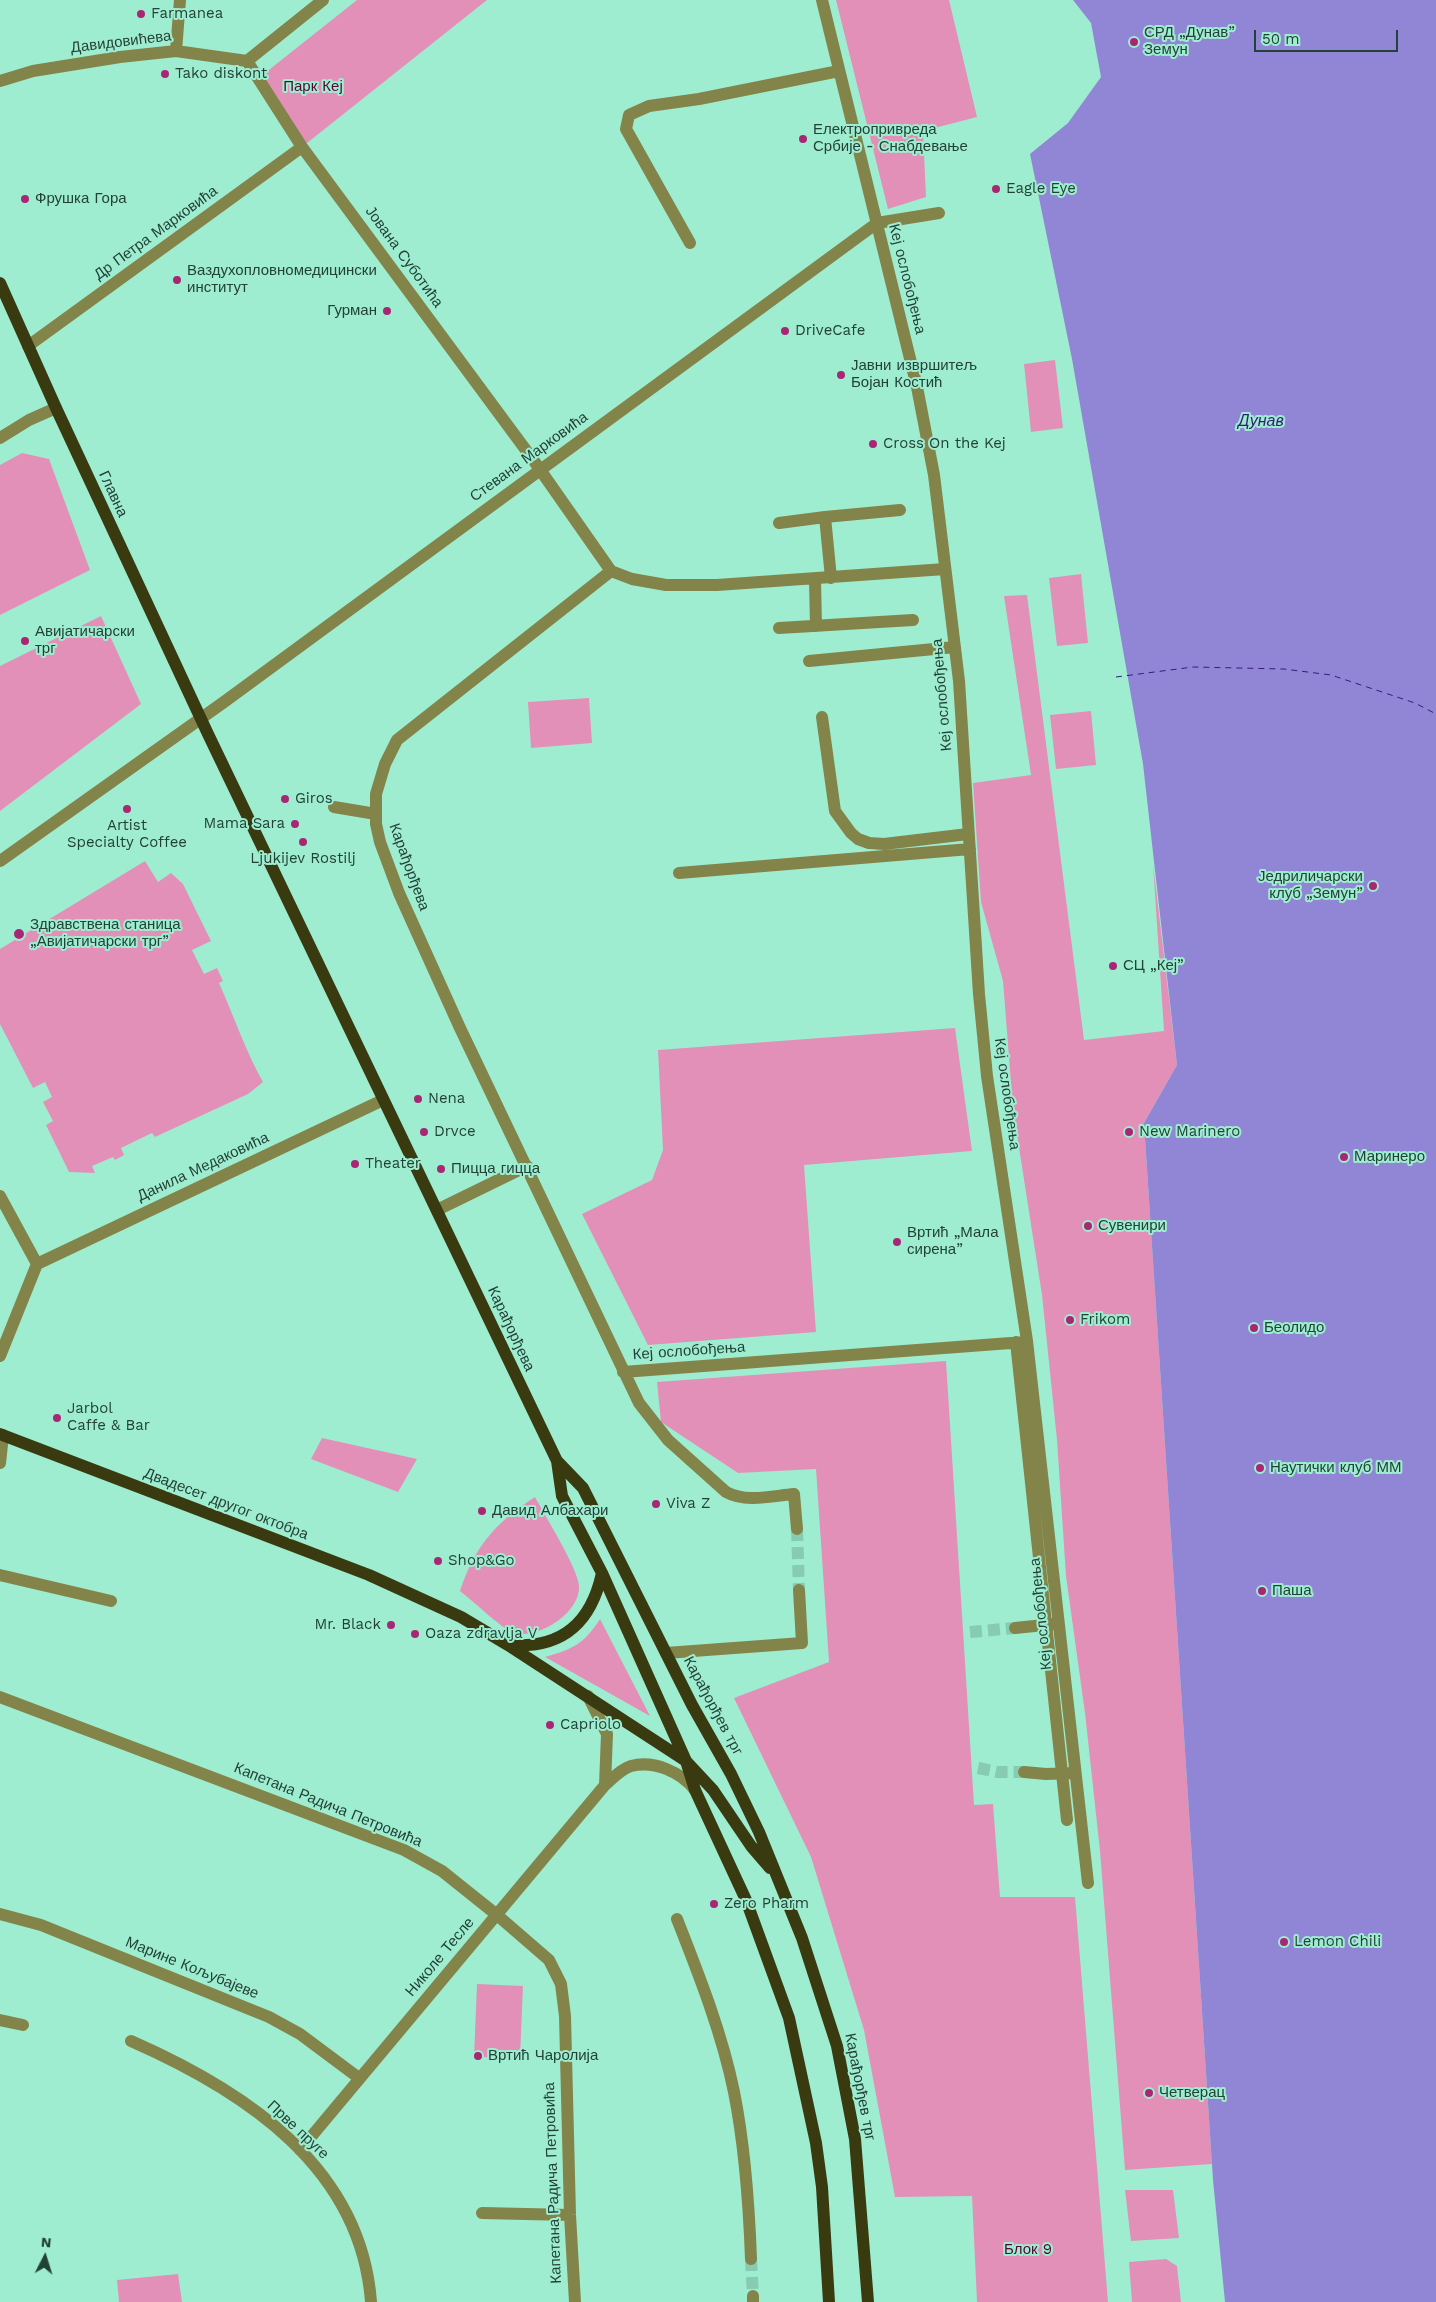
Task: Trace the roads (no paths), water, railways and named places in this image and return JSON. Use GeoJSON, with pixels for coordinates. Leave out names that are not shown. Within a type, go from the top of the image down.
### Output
{"type":"FeatureCollection","features":[{"type":"Feature","properties":{"kind":"main road","name":"Главна"},"geometry":{"type":"LineString","coordinates":[[0,283],[56,408],[201,718]]}},
{"type":"Feature","properties":{"kind":"main road","name":"Карађорђева"},"geometry":{"type":"LineString","coordinates":[[201,718],[556,1462]]}},
{"type":"Feature","properties":{"kind":"main road","name":"Двадесет другог октобра"},"geometry":{"type":"LineString","coordinates":[[2,1435],[369,1575],[439,1606],[508,1645]]}},
{"type":"Feature","properties":{"kind":"main road"},"geometry":{"type":"LineString","coordinates":[[556,1462],[562,1496],[602,1573],[686,1761],[694,1790],[746,1900],[791,2027],[809,2106],[819,2170],[828,2302]]}},
{"type":"Feature","properties":{"kind":"main road","name":"Карађорђев трг"},"geometry":{"type":"LineString","coordinates":[[556,1462],[583,1488],[666,1652],[731,1774],[759,1832],[802,1938],[837,2046],[855,2139],[868,2302]]}},
{"type":"Feature","properties":{"kind":"main road"},"geometry":{"type":"LineString","coordinates":[[508,1645],[540,1644],[572,1629],[589,1611],[599,1588],[602,1573]]}},
{"type":"Feature","properties":{"kind":"main road"},"geometry":{"type":"LineString","coordinates":[[508,1645],[686,1761],[713,1790],[751,1846],[776,1873]]}},
{"type":"Feature","properties":{"kind":"street"},"geometry":{"type":"LineString","coordinates":[[176,51],[180,0]]}},
{"type":"Feature","properties":{"kind":"street"},"geometry":{"type":"LineString","coordinates":[[248,61],[323,0]]}},
{"type":"Feature","properties":{"kind":"street","name":"Кеј ослобођења"},"geometry":{"type":"LineString","coordinates":[[822,0],[918,387],[934,475],[954,647],[979,994],[987,1076],[1021,1342],[1070,1773],[1088,1883]]}},
{"type":"Feature","properties":{"kind":"street","name":"Давидовићева"},"geometry":{"type":"LineString","coordinates":[[0,81],[32,71],[120,57],[176,51],[248,61]]}},
{"type":"Feature","properties":{"kind":"street","name":"Јована Суботића"},"geometry":{"type":"LineString","coordinates":[[248,61],[302,147],[539,469]]}},
{"type":"Feature","properties":{"kind":"street"},"geometry":{"type":"LineString","coordinates":[[690,243],[626,129],[629,115],[650,106],[839,71]]}},
{"type":"Feature","properties":{"kind":"street","name":"Др Петра Марковића"},"geometry":{"type":"LineString","coordinates":[[28,346],[302,147]]}},
{"type":"Feature","properties":{"kind":"street"},"geometry":{"type":"LineString","coordinates":[[877,223],[939,213]]}},
{"type":"Feature","properties":{"kind":"street","name":"Стевана Марковића"},"geometry":{"type":"LineString","coordinates":[[201,718],[877,223]]}},
{"type":"Feature","properties":{"kind":"street"},"geometry":{"type":"LineString","coordinates":[[0,438],[30,420],[56,408]]}},
{"type":"Feature","properties":{"kind":"street"},"geometry":{"type":"LineString","coordinates":[[539,469],[611,571],[632,579],[666,584],[741,585],[945,569]]}},
{"type":"Feature","properties":{"kind":"street"},"geometry":{"type":"LineString","coordinates":[[778,523],[900,510]]}},
{"type":"Feature","properties":{"kind":"street"},"geometry":{"type":"LineString","coordinates":[[825,517],[831,578]]}},
{"type":"Feature","properties":{"kind":"street","name":"Карађорђева"},"geometry":{"type":"LineString","coordinates":[[611,571],[397,740],[382,770],[376,794],[376,814],[380,842],[416,932],[622,1372]]}},
{"type":"Feature","properties":{"kind":"street"},"geometry":{"type":"LineString","coordinates":[[814,580],[816,626]]}},
{"type":"Feature","properties":{"kind":"street"},"geometry":{"type":"LineString","coordinates":[[779,628],[913,620]]}},
{"type":"Feature","properties":{"kind":"street"},"geometry":{"type":"LineString","coordinates":[[809,661],[954,647]]}},
{"type":"Feature","properties":{"kind":"street"},"geometry":{"type":"LineString","coordinates":[[822,717],[835,811],[850,833],[858,839],[869,843],[884,844],[968,834]]}},
{"type":"Feature","properties":{"kind":"street"},"geometry":{"type":"LineString","coordinates":[[0,861],[201,718]]}},
{"type":"Feature","properties":{"kind":"street"},"geometry":{"type":"LineString","coordinates":[[334,808],[376,814]]}},
{"type":"Feature","properties":{"kind":"street"},"geometry":{"type":"LineString","coordinates":[[679,873],[970,849]]}},
{"type":"Feature","properties":{"kind":"street","name":"Данила Медаковића"},"geometry":{"type":"LineString","coordinates":[[37,1264],[383,1100]]}},
{"type":"Feature","properties":{"kind":"street"},"geometry":{"type":"LineString","coordinates":[[437,1210],[527,1166]]}},
{"type":"Feature","properties":{"kind":"street"},"geometry":{"type":"LineString","coordinates":[[0,1196],[37,1264],[0,1356]]}},
{"type":"Feature","properties":{"kind":"street","name":"Кеј ослобођења"},"geometry":{"type":"LineString","coordinates":[[622,1372],[1021,1342]]}},
{"type":"Feature","properties":{"kind":"street"},"geometry":{"type":"LineString","coordinates":[[622,1372],[639,1403],[662,1433],[726,1492],[745,1498],[794,1494],[797,1530]]}},
{"type":"Feature","properties":{"kind":"street"},"geometry":{"type":"LineString","coordinates":[[0,1463],[2,1435]]}},
{"type":"Feature","properties":{"kind":"street"},"geometry":{"type":"LineString","coordinates":[[0,1575],[111,1601]]}},
{"type":"Feature","properties":{"kind":"street"},"geometry":{"type":"LineString","coordinates":[[666,1652],[802,1643],[799,1590]]}},
{"type":"Feature","properties":{"kind":"street"},"geometry":{"type":"LineString","coordinates":[[1014,1628],[1053,1624]]}},
{"type":"Feature","properties":{"kind":"street"},"geometry":{"type":"LineString","coordinates":[[588,1696],[607,1734],[605,1785]]}},
{"type":"Feature","properties":{"kind":"street","name":"Капетана Радича Петровића"},"geometry":{"type":"LineString","coordinates":[[0,1697],[404,1850],[442,1871],[497,1914],[549,1960],[561,1984],[565,2016],[570,2215],[575,2302]]}},
{"type":"Feature","properties":{"kind":"street","name":"Николе Тесле"},"geometry":{"type":"LineString","coordinates":[[300,2150],[605,1785],[620,1772],[631,1766],[644,1765],[674,1772],[688,1780],[694,1790]]}},
{"type":"Feature","properties":{"kind":"street"},"geometry":{"type":"LineString","coordinates":[[1024,1772],[1070,1773],[1067,1820]]}},
{"type":"Feature","properties":{"kind":"street","name":"Марине Кољубајеве"},"geometry":{"type":"LineString","coordinates":[[0,1914],[41,1924],[269,2017],[300,2034],[359,2078]]}},
{"type":"Feature","properties":{"kind":"street"},"geometry":{"type":"LineString","coordinates":[[677,1919],[703,1987],[734,2092],[742,2144],[750,2259]]}},
{"type":"Feature","properties":{"kind":"street"},"geometry":{"type":"LineString","coordinates":[[0,2020],[23,2025]]}},
{"type":"Feature","properties":{"kind":"street","name":"Прве пруге"},"geometry":{"type":"LineString","coordinates":[[131,2041],[178,2063],[227,2091],[276,2127],[300,2150],[335,2191],[350,2217],[367,2266],[371,2302]]}},
{"type":"Feature","properties":{"kind":"street"},"geometry":{"type":"LineString","coordinates":[[482,2213],[570,2215]]}},
{"type":"Feature","properties":{"kind":"water","name":"Дунав"},"geometry":{"type":"Polygon","coordinates":[[[1073,0],[1436,0],[1436,2302],[1225,2302],[1213,2180],[1144,1123],[1177,1065],[1143,764],[1072,359],[1030,154],[1068,123],[1101,77],[1091,23],[1073,0]]]}},
{"type":"Feature","properties":{"kind":"tunnel"},"geometry":{"type":"LineString","coordinates":[[797,1529],[799,1590]]}},
{"type":"Feature","properties":{"kind":"tunnel"},"geometry":{"type":"LineString","coordinates":[[970,1632],[1015,1628]]}},
{"type":"Feature","properties":{"kind":"tunnel"},"geometry":{"type":"LineString","coordinates":[[978,1768],[998,1772],[1024,1772]]}},
{"type":"Feature","properties":{"kind":"tunnel"},"geometry":{"type":"LineString","coordinates":[[751,2259],[753,2296]]}},
{"type":"Feature","properties":{"kind":"place","name":"Farmanea"},"geometry":{"type":"Point","coordinates":[141,14]}},
{"type":"Feature","properties":{"kind":"place","name":"СРД „Дунав” Земун"},"geometry":{"type":"Point","coordinates":[1134,42]}},
{"type":"Feature","properties":{"kind":"place","name":"Tako diskont"},"geometry":{"type":"Point","coordinates":[165,74]}},
{"type":"Feature","properties":{"kind":"place","name":"Електропривреда Србије - Снабдевање"},"geometry":{"type":"Point","coordinates":[803,139]}},
{"type":"Feature","properties":{"kind":"place","name":"Eagle Eye"},"geometry":{"type":"Point","coordinates":[996,189]}},
{"type":"Feature","properties":{"kind":"place","name":"Фрушка Гора"},"geometry":{"type":"Point","coordinates":[25,199]}},
{"type":"Feature","properties":{"kind":"place","name":"Ваздухопловномедицински институт"},"geometry":{"type":"Point","coordinates":[177,280]}},
{"type":"Feature","properties":{"kind":"place","name":"Гурман"},"geometry":{"type":"Point","coordinates":[387,311]}},
{"type":"Feature","properties":{"kind":"place","name":"DriveCafe"},"geometry":{"type":"Point","coordinates":[785,331]}},
{"type":"Feature","properties":{"kind":"place","name":"Јавни извршитељ Бојан Костић"},"geometry":{"type":"Point","coordinates":[841,375]}},
{"type":"Feature","properties":{"kind":"place","name":"Cross On the Kej"},"geometry":{"type":"Point","coordinates":[873,444]}},
{"type":"Feature","properties":{"kind":"place","name":"Авијатичарски трг"},"geometry":{"type":"Point","coordinates":[25,641]}},
{"type":"Feature","properties":{"kind":"place","name":"Giros"},"geometry":{"type":"Point","coordinates":[285,799]}},
{"type":"Feature","properties":{"kind":"place","name":"Artist Specialty Coffee"},"geometry":{"type":"Point","coordinates":[127,809]}},
{"type":"Feature","properties":{"kind":"place","name":"Mama Sara"},"geometry":{"type":"Point","coordinates":[295,824]}},
{"type":"Feature","properties":{"kind":"place","name":"Ljukijev Rostilj"},"geometry":{"type":"Point","coordinates":[303,842]}},
{"type":"Feature","properties":{"kind":"place","name":"Једриличарски клуб „Земун”"},"geometry":{"type":"Point","coordinates":[1373,886]}},
{"type":"Feature","properties":{"kind":"place","name":"Здравствена станица „Авијатичарски трг”"},"geometry":{"type":"Point","coordinates":[19,934]}},
{"type":"Feature","properties":{"kind":"place","name":"СЦ „Кеј”"},"geometry":{"type":"Point","coordinates":[1113,966]}},
{"type":"Feature","properties":{"kind":"place","name":"Nena"},"geometry":{"type":"Point","coordinates":[418,1099]}},
{"type":"Feature","properties":{"kind":"place","name":"Drvce"},"geometry":{"type":"Point","coordinates":[424,1132]}},
{"type":"Feature","properties":{"kind":"place","name":"New Marinero"},"geometry":{"type":"Point","coordinates":[1129,1132]}},
{"type":"Feature","properties":{"kind":"place","name":"Маринеро"},"geometry":{"type":"Point","coordinates":[1344,1157]}},
{"type":"Feature","properties":{"kind":"place","name":"Theater"},"geometry":{"type":"Point","coordinates":[355,1164]}},
{"type":"Feature","properties":{"kind":"place","name":"Пицца гицца"},"geometry":{"type":"Point","coordinates":[441,1169]}},
{"type":"Feature","properties":{"kind":"place","name":"Сувенири"},"geometry":{"type":"Point","coordinates":[1088,1226]}},
{"type":"Feature","properties":{"kind":"place","name":"Вртић „Мала сирена”"},"geometry":{"type":"Point","coordinates":[897,1242]}},
{"type":"Feature","properties":{"kind":"place","name":"Frikom"},"geometry":{"type":"Point","coordinates":[1070,1320]}},
{"type":"Feature","properties":{"kind":"place","name":"Беолидо"},"geometry":{"type":"Point","coordinates":[1254,1328]}},
{"type":"Feature","properties":{"kind":"place","name":"Jarbol Caffe & Bar"},"geometry":{"type":"Point","coordinates":[57,1418]}},
{"type":"Feature","properties":{"kind":"place","name":"Наутички клуб ММ"},"geometry":{"type":"Point","coordinates":[1260,1468]}},
{"type":"Feature","properties":{"kind":"place","name":"Viva Z"},"geometry":{"type":"Point","coordinates":[656,1504]}},
{"type":"Feature","properties":{"kind":"place","name":"Давид Албахари"},"geometry":{"type":"Point","coordinates":[482,1511]}},
{"type":"Feature","properties":{"kind":"place","name":"Shop&Go"},"geometry":{"type":"Point","coordinates":[438,1561]}},
{"type":"Feature","properties":{"kind":"place","name":"Паша"},"geometry":{"type":"Point","coordinates":[1262,1591]}},
{"type":"Feature","properties":{"kind":"place","name":"Mr. Black"},"geometry":{"type":"Point","coordinates":[391,1625]}},
{"type":"Feature","properties":{"kind":"place","name":"Oaza zdravlja V"},"geometry":{"type":"Point","coordinates":[415,1634]}},
{"type":"Feature","properties":{"kind":"place","name":"Capriolo"},"geometry":{"type":"Point","coordinates":[550,1725]}},
{"type":"Feature","properties":{"kind":"place","name":"Zero Pharm"},"geometry":{"type":"Point","coordinates":[714,1904]}},
{"type":"Feature","properties":{"kind":"place","name":"Lemon Chili"},"geometry":{"type":"Point","coordinates":[1284,1942]}},
{"type":"Feature","properties":{"kind":"place","name":"Вртић Чаролија"},"geometry":{"type":"Point","coordinates":[478,2056]}},
{"type":"Feature","properties":{"kind":"place","name":"Четверац"},"geometry":{"type":"Point","coordinates":[1149,2093]}},
{"type":"Feature","properties":{"kind":"park label","name":"Парк Кеј"},"geometry":{"type":"Point","coordinates":[313,87]}},
{"type":"Feature","properties":{"kind":"park label","name":"Блок 9"},"geometry":{"type":"Point","coordinates":[1028,2250]}}]}
